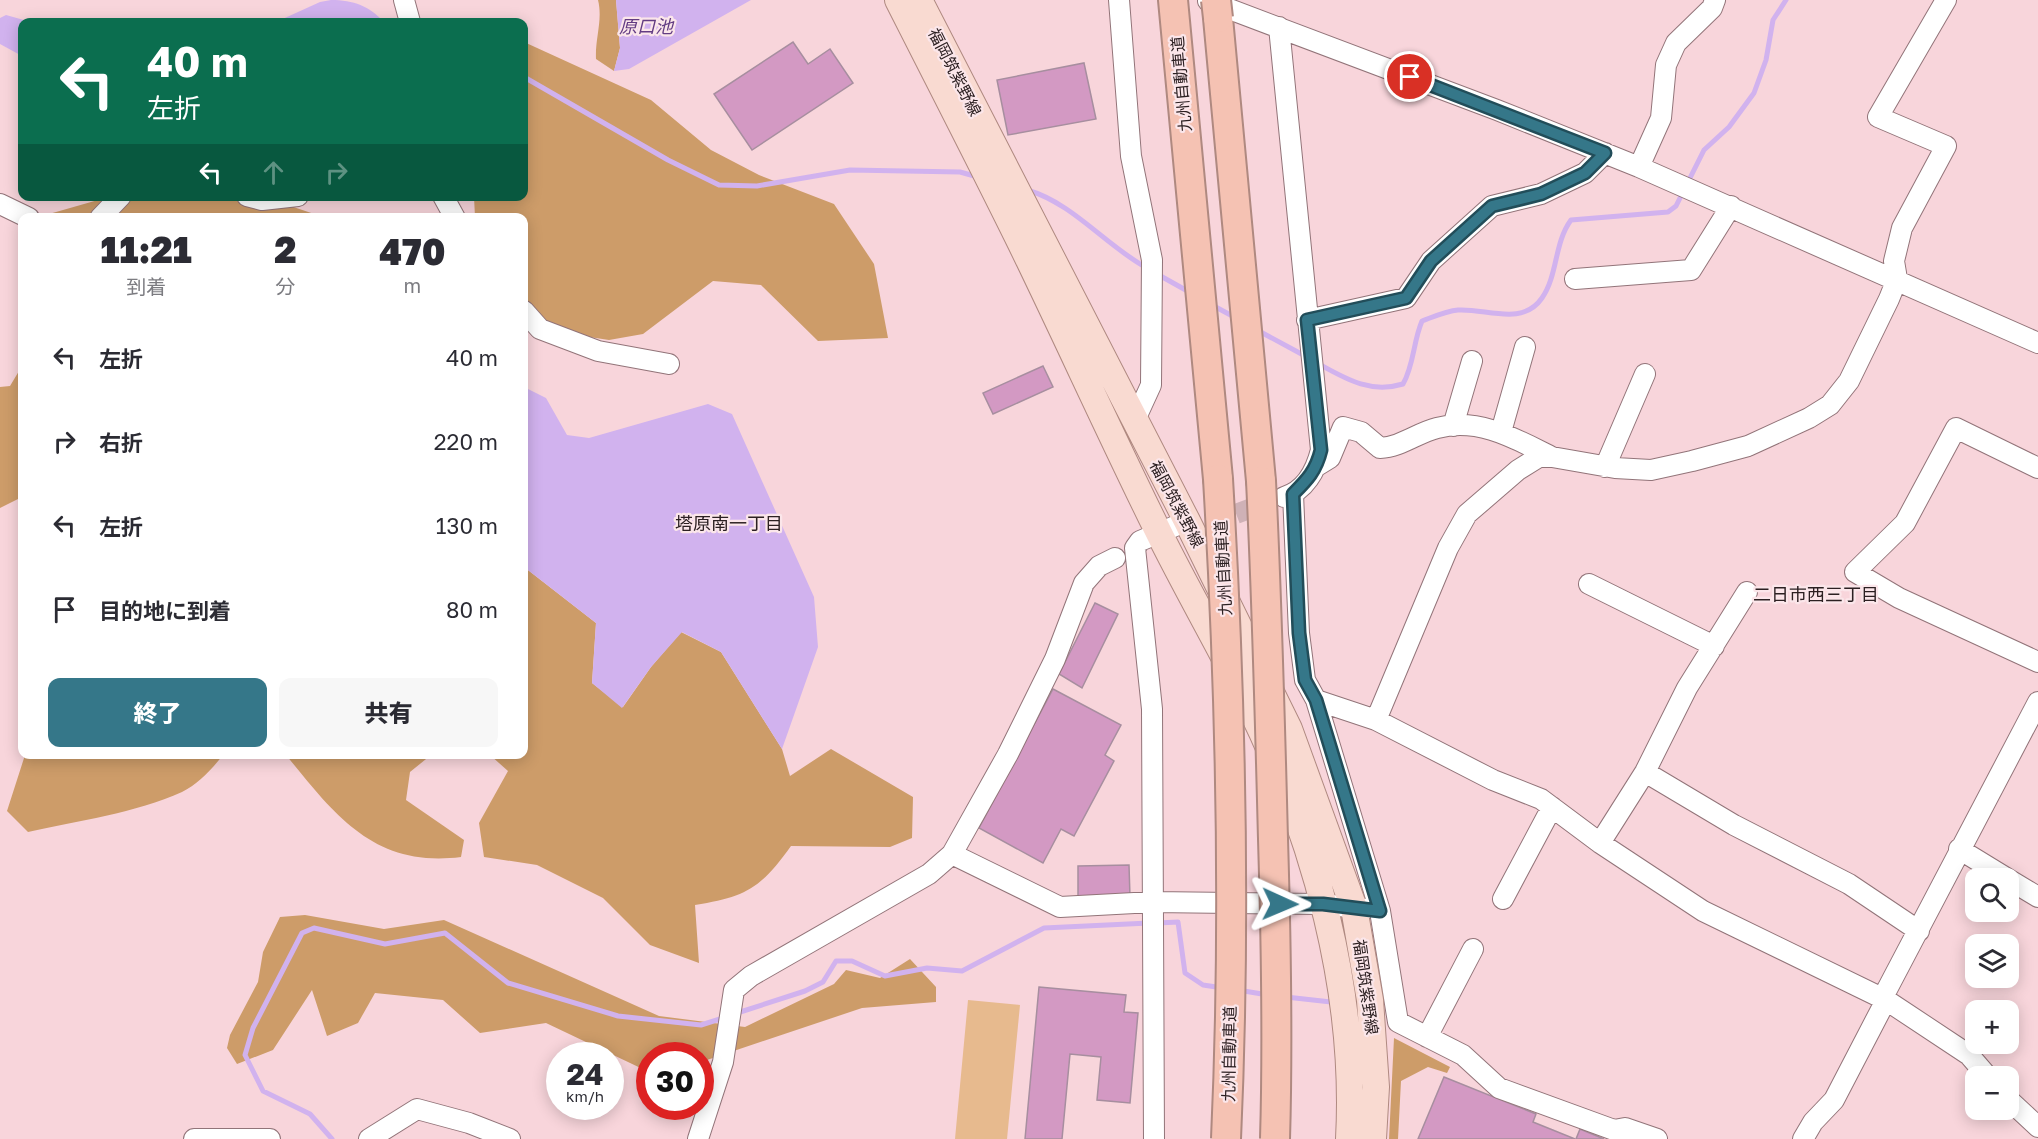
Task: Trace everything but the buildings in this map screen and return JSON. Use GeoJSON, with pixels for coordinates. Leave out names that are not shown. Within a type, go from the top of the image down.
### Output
{"type":"FeatureCollection","features":[{"type":"Feature","properties":{"kind":"highway","name":"九州自動車道"},"geometry":{"type":"LineString","coordinates":[[1174,2],[1218,479],[1227,629],[1231,866],[1230,1053],[1226,1139]]}},
{"type":"Feature","properties":{"kind":"highway"},"geometry":{"type":"LineString","coordinates":[[1213,6],[1261,481],[1268,625],[1278,1055],[1275,1139]]}},
{"type":"Feature","properties":{"kind":"main road","name":"福岡筑紫野線"},"geometry":{"type":"LineString","coordinates":[[898,0],[1026,254],[1159,532],[1251,710],[1298,822],[1323,904],[1345,1006],[1352,1094],[1349,1139]]}},
{"type":"Feature","properties":{"kind":"main road","name":"福岡筑紫野線"},"geometry":{"type":"LineString","coordinates":[[919,0],[1134,422],[1187,521],[1289,729],[1354,908],[1370,1000],[1376,1087],[1373,1139]]}},
{"type":"Feature","properties":{"kind":"street"},"geometry":{"type":"LineString","coordinates":[[404,0],[409,18]]}},
{"type":"Feature","properties":{"kind":"street"},"geometry":{"type":"LineString","coordinates":[[1119,0],[1131,156],[1152,260],[1151,385],[1134,422]]}},
{"type":"Feature","properties":{"kind":"street"},"geometry":{"type":"LineString","coordinates":[[1639,167],[1661,118],[1666,65],[1676,43],[1712,8],[1715,0]]}},
{"type":"Feature","properties":{"kind":"street"},"geometry":{"type":"LineString","coordinates":[[1376,720],[1448,548],[1467,514],[1518,470],[1539,458],[1552,457],[1605,466],[1651,470],[1748,446],[1809,418],[1830,405],[1849,381],[1897,279],[1894,261],[1902,228],[1946,146],[1878,117],[1946,0]]}},
{"type":"Feature","properties":{"kind":"street"},"geometry":{"type":"LineString","coordinates":[[1213,6],[1247,8],[1279,27],[1605,153],[1731,206],[2038,343]]}},
{"type":"Feature","properties":{"kind":"street"},"geometry":{"type":"LineString","coordinates":[[1279,27],[1321,450],[1317,466]]}},
{"type":"Feature","properties":{"kind":"street"},"geometry":{"type":"LineString","coordinates":[[1307,320],[1406,298],[1431,261],[1492,206],[1541,194],[1585,173],[1605,153]]}},
{"type":"Feature","properties":{"kind":"street"},"geometry":{"type":"LineString","coordinates":[[105,213],[116,201]]}},
{"type":"Feature","properties":{"kind":"street"},"geometry":{"type":"LineString","coordinates":[[0,204],[19,213]]}},
{"type":"Feature","properties":{"kind":"street"},"geometry":{"type":"LineString","coordinates":[[1575,279],[1691,270],[1731,206]]}},
{"type":"Feature","properties":{"kind":"street"},"geometry":{"type":"LineString","coordinates":[[528,316],[540,329],[598,351],[669,363]]}},
{"type":"Feature","properties":{"kind":"street"},"geometry":{"type":"LineString","coordinates":[[1501,432],[1525,347]]}},
{"type":"Feature","properties":{"kind":"street"},"geometry":{"type":"LineString","coordinates":[[1454,426],[1472,361]]}},
{"type":"Feature","properties":{"kind":"street"},"geometry":{"type":"LineString","coordinates":[[1605,466],[1645,374]]}},
{"type":"Feature","properties":{"kind":"street"},"geometry":{"type":"LineString","coordinates":[[1552,457],[1501,432],[1470,425],[1438,428],[1392,448],[1380,448],[1361,432],[1343,427],[1330,458],[1317,466],[1288,495],[1305,680],[1316,700],[1380,911],[1398,1022],[1463,1055],[1498,1088],[1614,1130],[1625,1128],[1657,1139]]}},
{"type":"Feature","properties":{"kind":"street"},"geometry":{"type":"LineString","coordinates":[[2038,468],[1956,428],[1905,523],[1855,572],[1899,598],[2038,662]]}},
{"type":"Feature","properties":{"kind":"street"},"geometry":{"type":"LineString","coordinates":[[1154,1139],[1152,709],[1135,548],[1140,541],[1187,521]]}},
{"type":"Feature","properties":{"kind":"street"},"geometry":{"type":"LineString","coordinates":[[698,1139],[723,1062],[734,990],[751,976],[929,874],[952,854],[1008,754],[1054,659],[1084,584],[1099,566],[1115,558]]}},
{"type":"Feature","properties":{"kind":"street"},"geometry":{"type":"LineString","coordinates":[[1588,584],[1714,646]]}},
{"type":"Feature","properties":{"kind":"street"},"geometry":{"type":"LineString","coordinates":[[1599,843],[1645,772],[1687,688],[1747,592]]}},
{"type":"Feature","properties":{"kind":"street"},"geometry":{"type":"LineString","coordinates":[[1316,700],[1376,720],[1493,780],[1541,799],[1599,843],[1703,911],[1884,999],[1969,1055],[1978,1066]]}},
{"type":"Feature","properties":{"kind":"street"},"geometry":{"type":"LineString","coordinates":[[1803,1139],[1813,1122],[1834,1100],[1959,849],[2038,702]]}},
{"type":"Feature","properties":{"kind":"street"},"geometry":{"type":"LineString","coordinates":[[1645,772],[1734,825],[1850,885],[1918,931]]}},
{"type":"Feature","properties":{"kind":"street"},"geometry":{"type":"LineString","coordinates":[[1503,899],[1552,807]]}},
{"type":"Feature","properties":{"kind":"street"},"geometry":{"type":"LineString","coordinates":[[1959,849],[1990,868]]}},
{"type":"Feature","properties":{"kind":"street"},"geometry":{"type":"LineString","coordinates":[[952,854],[1060,908],[1153,902],[1323,904],[1380,911]]}},
{"type":"Feature","properties":{"kind":"street"},"geometry":{"type":"LineString","coordinates":[[2019,886],[2038,897]]}},
{"type":"Feature","properties":{"kind":"street"},"geometry":{"type":"LineString","coordinates":[[1427,1037],[1473,949]]}},
{"type":"Feature","properties":{"kind":"street"},"geometry":{"type":"LineString","coordinates":[[369,1139],[417,1109],[469,1123],[510,1139]]}},
{"type":"Feature","properties":{"kind":"street"},"geometry":{"type":"LineString","coordinates":[[2019,1109],[2038,1127]]}},
{"type":"Feature","properties":{"kind":"street"},"geometry":{"type":"LineString","coordinates":[[194,1139],[270,1139]]}},
{"type":"Feature","properties":{"kind":"shaded area"},"geometry":{"type":"Polygon","coordinates":[[[598,0],[616,0],[620,48],[614,71],[596,59],[600,15],[598,0]]]}},
{"type":"Feature","properties":{"kind":"shaded area"},"geometry":{"type":"Polygon","coordinates":[[[528,44],[651,100],[711,150],[759,175],[834,204],[874,264],[888,338],[818,341],[761,285],[713,281],[643,334],[609,340],[528,328],[528,213],[475,213],[474,201],[528,201],[528,44]]]}},
{"type":"Feature","properties":{"kind":"shaded area"},"geometry":{"type":"Polygon","coordinates":[[[94,201],[276,201],[311,213],[52,213],[94,201]]]}},
{"type":"Feature","properties":{"kind":"shaded area"},"geometry":{"type":"Polygon","coordinates":[[[18,373],[18,499],[0,508],[0,387],[10,386],[18,373]]]}},
{"type":"Feature","properties":{"kind":"shaded area"},"geometry":{"type":"Polygon","coordinates":[[[528,570],[596,623],[592,683],[623,707],[651,667],[681,632],[721,652],[782,749],[790,776],[831,749],[913,797],[912,838],[890,847],[791,846],[771,872],[751,888],[727,898],[695,905],[699,963],[650,945],[603,898],[537,865],[484,857],[479,823],[508,771],[494,759],[528,759],[528,570]]]}},
{"type":"Feature","properties":{"kind":"shaded area"},"geometry":{"type":"Polygon","coordinates":[[[23,759],[220,759],[194,785],[182,792],[126,811],[28,832],[7,811],[23,759]]]}},
{"type":"Feature","properties":{"kind":"shaded area"},"geometry":{"type":"Polygon","coordinates":[[[289,759],[426,759],[410,772],[406,800],[464,840],[461,857],[431,858],[404,854],[380,845],[359,833],[322,798],[289,759]]]}},
{"type":"Feature","properties":{"kind":"shaded area"},"geometry":{"type":"Polygon","coordinates":[[[305,915],[384,929],[444,920],[659,1016],[745,1027],[834,984],[846,970],[880,978],[910,959],[936,987],[936,1002],[862,1008],[714,1058],[714,1042],[636,1042],[636,1066],[624,1060],[624,1042],[586,1042],[546,1023],[480,1033],[443,1000],[375,993],[358,1023],[327,1036],[312,990],[273,1050],[237,1064],[227,1048],[230,1035],[258,982],[263,952],[280,917],[305,915]]]}},
{"type":"Feature","properties":{"kind":"shaded area"},"geometry":{"type":"Polygon","coordinates":[[[968,1000],[1020,1005],[1007,1139],[955,1139],[968,1000]]]}},
{"type":"Feature","properties":{"kind":"shaded area"},"geometry":{"type":"Polygon","coordinates":[[[1394,1038],[1450,1067],[1447,1073],[1428,1067],[1401,1081],[1398,1139],[1389,1139],[1394,1038]]]}},
{"type":"Feature","properties":{"kind":"water","name":"原口池"},"geometry":{"type":"Polygon","coordinates":[[[616,0],[751,0],[629,69],[614,71],[620,48],[616,0]]]}},
{"type":"Feature","properties":{"kind":"water"},"geometry":{"type":"Polygon","coordinates":[[[347,1],[360,5],[380,18],[285,18],[320,2],[347,1]]]}},
{"type":"Feature","properties":{"kind":"water"},"geometry":{"type":"Polygon","coordinates":[[[6,15],[18,18],[18,54],[0,44],[0,18],[6,15]]]}},
{"type":"Feature","properties":{"kind":"water"},"geometry":{"type":"Polygon","coordinates":[[[528,389],[546,398],[567,435],[589,438],[708,404],[732,414],[814,597],[818,647],[782,749],[721,652],[682,632],[651,667],[622,708],[592,683],[596,623],[528,570],[528,389]]]}},
{"type":"Feature","properties":{"kind":"waterway"},"geometry":{"type":"LineString","coordinates":[[1687,184],[1704,150],[1729,127],[1754,93],[1766,60],[1773,20],[1786,0]]}},
{"type":"Feature","properties":{"kind":"waterway"},"geometry":{"type":"LineString","coordinates":[[528,79],[668,160],[719,185],[757,186],[850,170],[960,172],[978,177]]}},
{"type":"Feature","properties":{"kind":"waterway"},"geometry":{"type":"LineString","coordinates":[[1027,190],[1059,205],[1147,268]]}},
{"type":"Feature","properties":{"kind":"waterway"},"geometry":{"type":"LineString","coordinates":[[1317,363],[1348,379],[1369,386],[1391,387],[1403,384],[1407,377],[1422,321],[1458,310],[1503,314],[1524,312],[1534,307],[1547,289],[1562,239],[1571,220],[1668,212],[1676,206],[1683,192]]}},
{"type":"Feature","properties":{"kind":"waterway"},"geometry":{"type":"LineString","coordinates":[[1157,274],[1191,293]]}},
{"type":"Feature","properties":{"kind":"waterway"},"geometry":{"type":"LineString","coordinates":[[1212,305],[1236,318]]}},
{"type":"Feature","properties":{"kind":"waterway"},"geometry":{"type":"LineString","coordinates":[[1257,330],[1307,357]]}},
{"type":"Feature","properties":{"kind":"waterway"},"geometry":{"type":"LineString","coordinates":[[1158,923],[1178,922],[1185,973],[1203,985],[1223,988]]}},
{"type":"Feature","properties":{"kind":"waterway"},"geometry":{"type":"LineString","coordinates":[[734,1014],[805,991],[823,982],[836,961],[852,961],[885,976],[927,968],[962,971],[1044,928],[1149,923]]}},
{"type":"Feature","properties":{"kind":"waterway"},"geometry":{"type":"LineString","coordinates":[[332,1139],[310,1114],[263,1091],[245,1055],[253,1028],[302,933],[314,928],[385,944],[445,933],[508,983],[618,1016],[701,1025],[726,1017]]}},
{"type":"Feature","properties":{"kind":"waterway"},"geometry":{"type":"LineString","coordinates":[[1238,990],[1268,995]]}},
{"type":"Feature","properties":{"kind":"waterway"},"geometry":{"type":"LineString","coordinates":[[1286,997],[1331,1002]]}},
{"type":"Feature","properties":{"kind":"tunnel"},"geometry":{"type":"LineString","coordinates":[[1180,535],[1273,500]]}},
{"type":"Feature","properties":{"kind":"district","name":"塔原南一丁目"},"geometry":{"type":"Point","coordinates":[729,524]}},
{"type":"Feature","properties":{"kind":"district","name":"二日市西三丁目"},"geometry":{"type":"Point","coordinates":[1816,595]}},
{"type":"Feature","properties":{"kind":"route"},"geometry":{"type":"LineString","coordinates":[[1280,904],[1323,904],[1380,911],[1316,700],[1305,680],[1299,633],[1293,494],[1311,477],[1317,466],[1321,450],[1307,320],[1406,298],[1431,261],[1492,206],[1541,194],[1585,173],[1605,153],[1410,77]]}}]}
